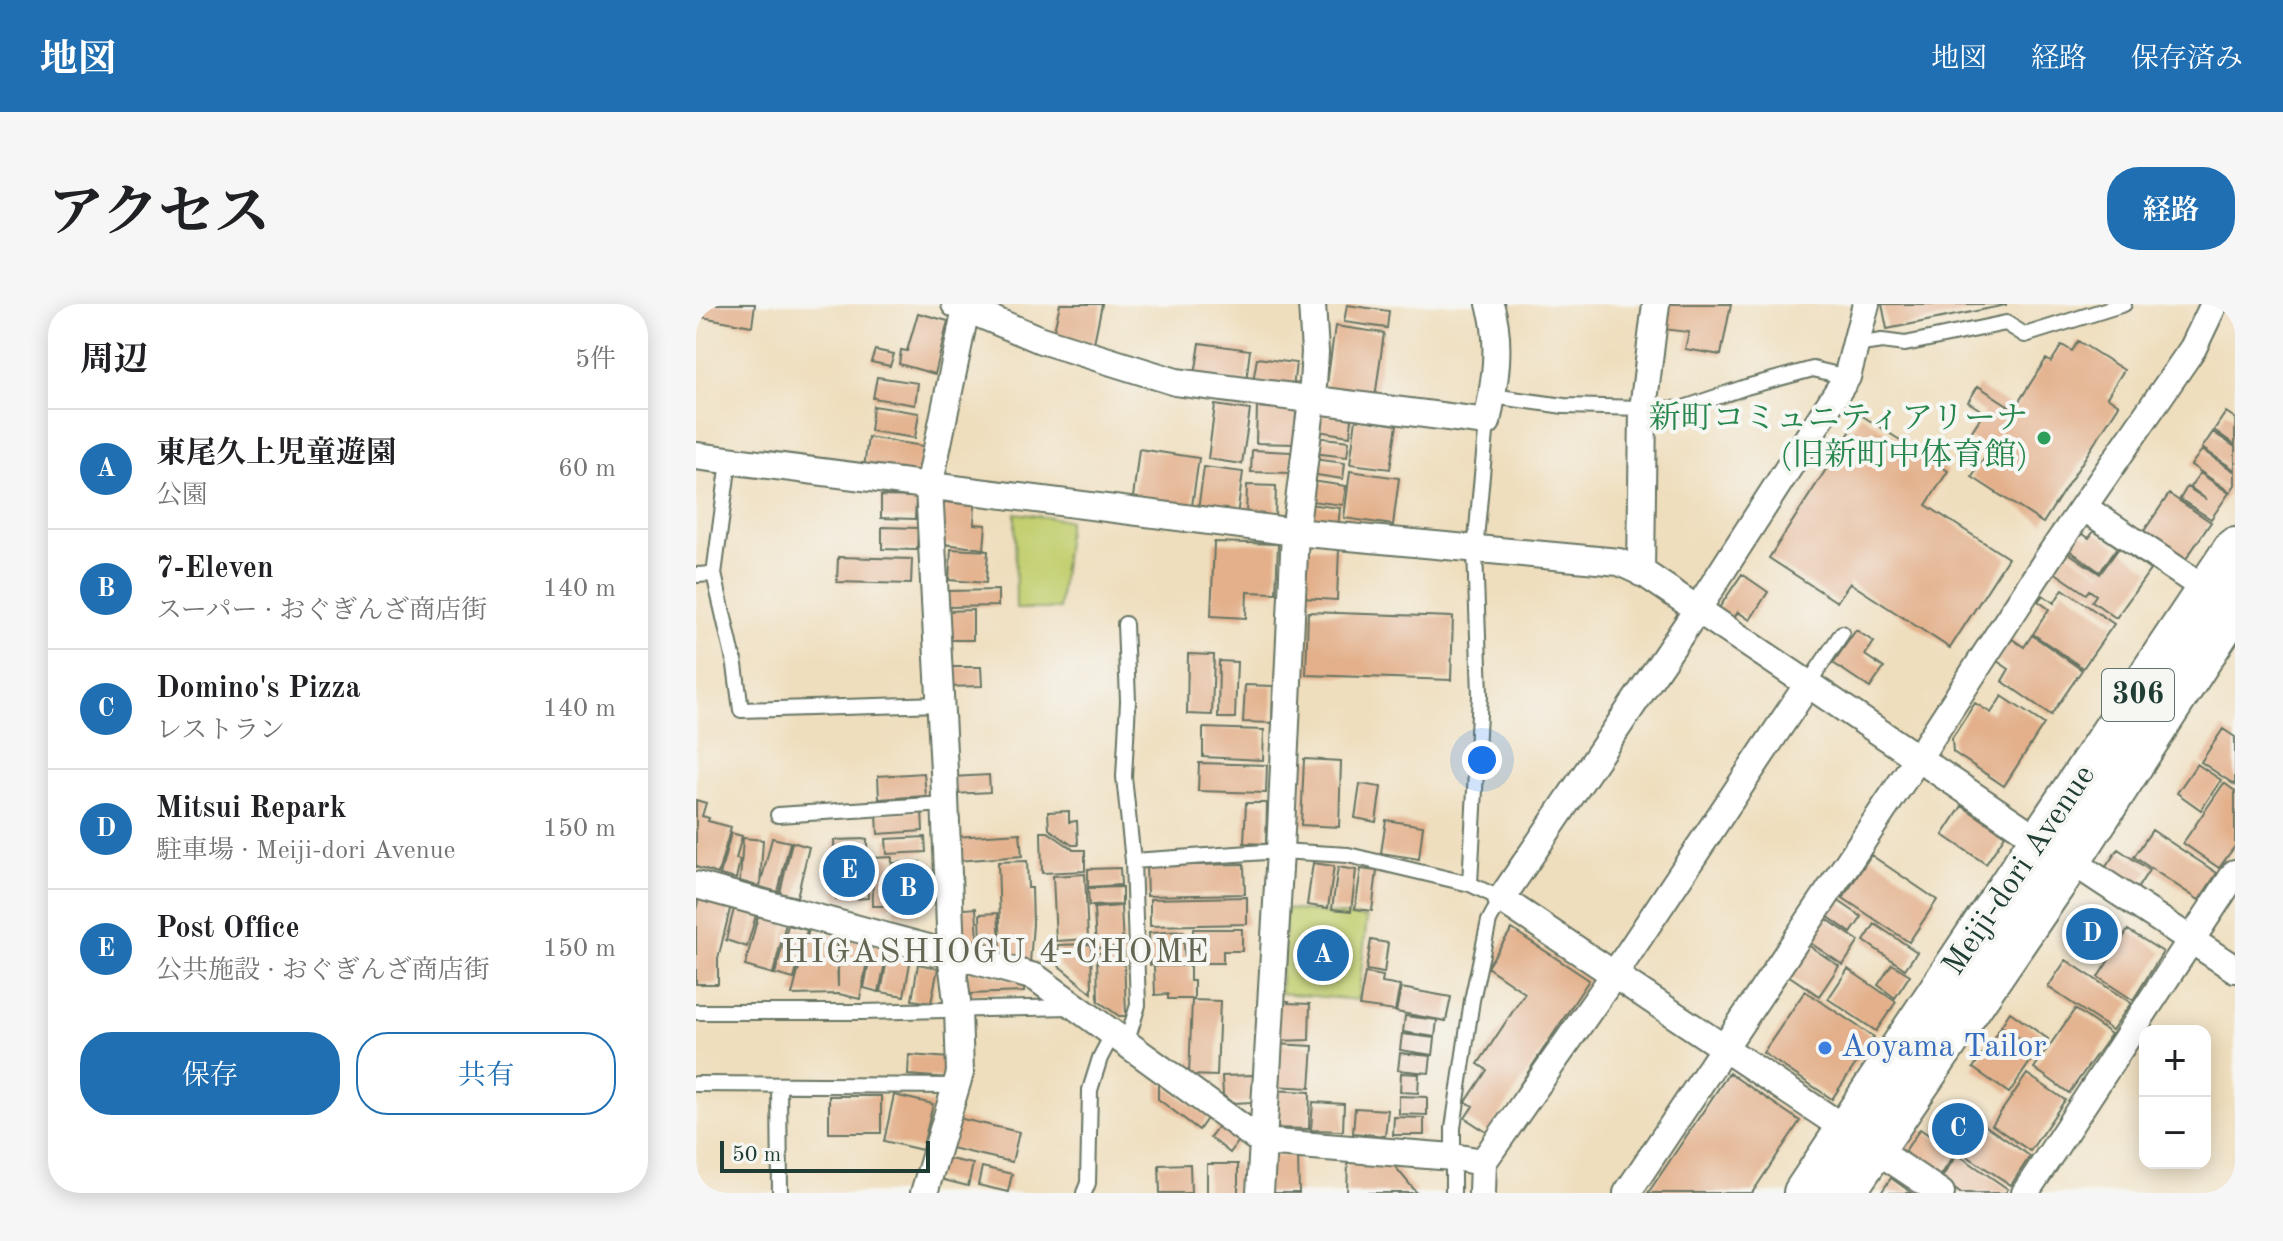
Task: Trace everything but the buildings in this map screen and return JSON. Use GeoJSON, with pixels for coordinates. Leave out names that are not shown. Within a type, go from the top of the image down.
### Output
{"type":"FeatureCollection","features":[{"type":"Feature","properties":{"kind":"main road","name":"Meiji-dori Avenue"},"geometry":{"type":"LineString","coordinates":[[1805,1193],[1859,1139],[2055,850],[2228,603],[2235,549]]}},
{"type":"Feature","properties":{"kind":"main road","name":"Meiji-dori Avenue"},"geometry":{"type":"LineString","coordinates":[[1843,1193],[1859,1139]]}},
{"type":"Feature","properties":{"kind":"street"},"geometry":{"type":"LineString","coordinates":[[1260,1193],[1295,532],[1312,401],[1315,352],[1312,304]]}},
{"type":"Feature","properties":{"kind":"street"},"geometry":{"type":"LineString","coordinates":[[924,1193],[960,1073],[958,1009],[951,953],[929,487],[963,306],[1041,340],[1176,382],[1312,401],[1490,409],[1496,374],[1496,329],[1490,304]]}},
{"type":"Feature","properties":{"kind":"street"},"geometry":{"type":"LineString","coordinates":[[1641,573],[1643,409],[1656,304]]}},
{"type":"Feature","properties":{"kind":"street"},"geometry":{"type":"LineString","coordinates":[[1866,304],[1847,377],[1697,610],[1501,899],[1941,1193]]}},
{"type":"Feature","properties":{"kind":"street"},"geometry":{"type":"LineString","coordinates":[[1627,1193],[2083,507],[2193,348],[2214,304]]}},
{"type":"Feature","properties":{"kind":"street"},"geometry":{"type":"LineString","coordinates":[[696,456],[1295,532],[1619,562],[1641,573],[2235,969]]}},
{"type":"Feature","properties":{"kind":"street"},"geometry":{"type":"LineString","coordinates":[[2083,507],[2228,603]]}},
{"type":"Feature","properties":{"kind":"street"},"geometry":{"type":"LineString","coordinates":[[1482,1193],[1483,1162],[1614,975],[1808,684]]}},
{"type":"Feature","properties":{"kind":"street"},"geometry":{"type":"LineString","coordinates":[[2025,1193],[2235,873]]}},
{"type":"Feature","properties":{"kind":"street"},"geometry":{"type":"LineString","coordinates":[[696,885],[1035,977],[1262,1142],[1483,1162]]}},
{"type":"Feature","properties":{"kind":"lane"},"geometry":{"type":"LineString","coordinates":[[1855,345],[1882,341],[1905,344],[2006,323],[2025,335],[2124,304]]}},
{"type":"Feature","properties":{"kind":"lane"},"geometry":{"type":"LineString","coordinates":[[1470,884],[1480,695],[1475,550],[1490,409],[1564,406],[1681,409],[1813,369],[1847,377]]}},
{"type":"Feature","properties":{"kind":"lane"},"geometry":{"type":"LineString","coordinates":[[729,461],[714,574],[735,665],[741,710],[941,704]]}},
{"type":"Feature","properties":{"kind":"lane"},"geometry":{"type":"LineString","coordinates":[[696,575],[714,574]]}},
{"type":"Feature","properties":{"kind":"lane"},"geometry":{"type":"LineString","coordinates":[[1084,1193],[1088,1183],[1090,1090],[1100,1058],[1119,1040],[1138,1005],[1133,861],[1124,777],[1128,701],[1125,624]]}},
{"type":"Feature","properties":{"kind":"lane"},"geometry":{"type":"LineString","coordinates":[[1808,684],[1842,633]]}},
{"type":"Feature","properties":{"kind":"lane"},"geometry":{"type":"LineString","coordinates":[[778,815],[945,804]]}},
{"type":"Feature","properties":{"kind":"lane"},"geometry":{"type":"LineString","coordinates":[[1133,861],[1280,851],[1348,855],[1470,884],[1501,899],[1489,921],[1472,1000],[1453,1128],[1453,1193]]}},
{"type":"Feature","properties":{"kind":"lane"},"geometry":{"type":"LineString","coordinates":[[696,1012],[1075,1007]]}},
{"type":"Feature","properties":{"kind":"lane"},"geometry":{"type":"LineString","coordinates":[[696,1084],[955,1086]]}},
{"type":"Feature","properties":{"kind":"lane"},"geometry":{"type":"LineString","coordinates":[[779,1085],[780,1193]]}},
{"type":"Feature","properties":{"kind":"lane"},"geometry":{"type":"LineString","coordinates":[[915,1193],[930,1193]]}},
{"type":"Feature","properties":{"kind":"green space"},"geometry":{"type":"Polygon","coordinates":[[[1015,513],[1068,520],[1059,609],[1016,609],[1015,513]]]}},
{"type":"Feature","properties":{"kind":"green space"},"geometry":{"type":"Polygon","coordinates":[[[1286,909],[1367,918],[1358,1000],[1280,993],[1286,909]]]}},
{"type":"Feature","properties":{"kind":"place","name":"新町コミュニティアリーナ (旧新町中体育館)"},"geometry":{"type":"Point","coordinates":[2044,438]}},
{"type":"Feature","properties":{"kind":"place","name":"Post Office"},"geometry":{"type":"Point","coordinates":[849,871]}},
{"type":"Feature","properties":{"kind":"place","name":"7-Eleven"},"geometry":{"type":"Point","coordinates":[908,889]}},
{"type":"Feature","properties":{"kind":"place","name":"Mitsui Repark"},"geometry":{"type":"Point","coordinates":[2092,934]}},
{"type":"Feature","properties":{"kind":"place","name":"東尾久上児童遊園"},"geometry":{"type":"Point","coordinates":[1323,955]}},
{"type":"Feature","properties":{"kind":"place","name":"Aoyama Tailor"},"geometry":{"type":"Point","coordinates":[1825,1048]}},
{"type":"Feature","properties":{"kind":"place","name":"Domino's Pizza"},"geometry":{"type":"Point","coordinates":[1958,1129]}},
{"type":"Feature","properties":{"kind":"district","name":"HIGASHIOGU 4-CHOME"},"geometry":{"type":"Point","coordinates":[996,953]}}]}
